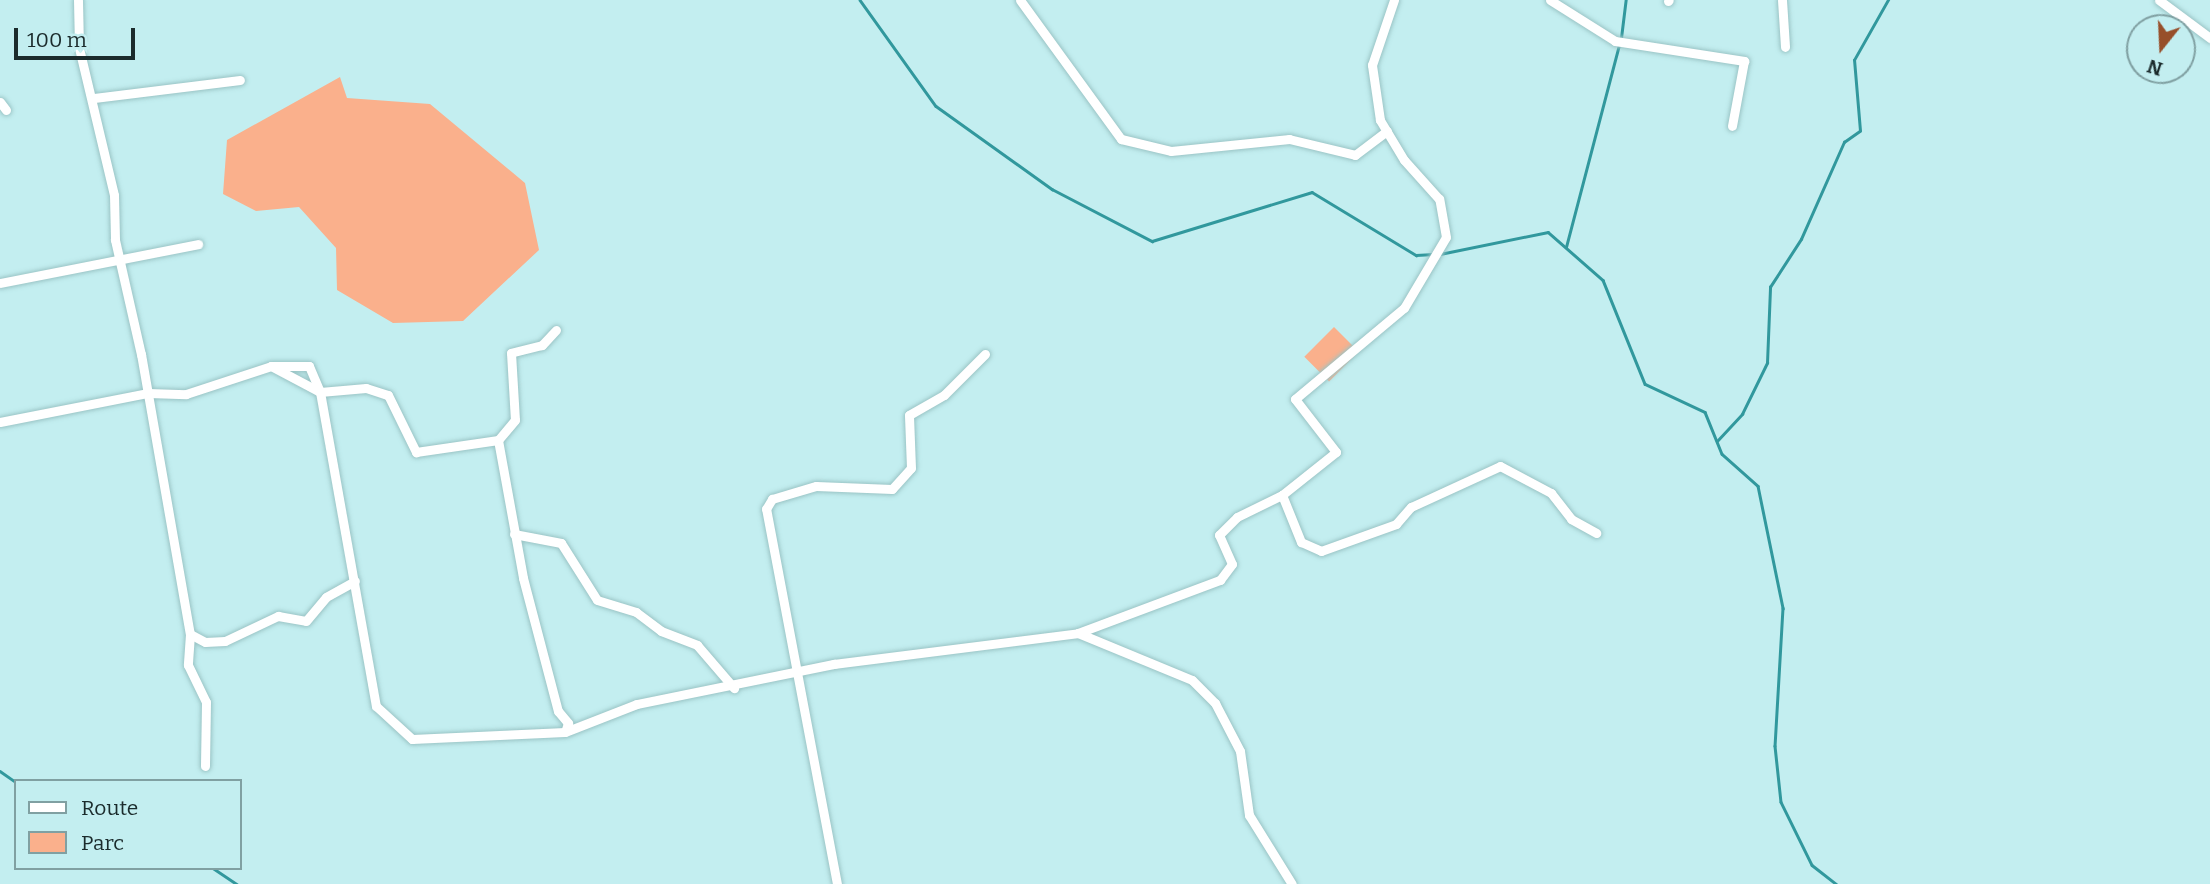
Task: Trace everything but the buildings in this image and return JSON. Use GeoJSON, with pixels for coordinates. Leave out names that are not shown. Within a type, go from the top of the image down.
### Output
{"type":"FeatureCollection","features":[{"type":"Feature","properties":{"kind":"street"},"geometry":{"type":"LineString","coordinates":[[78,0],[79,48],[94,98],[119,257],[148,393],[190,634],[188,665],[206,702],[205,766]]}},
{"type":"Feature","properties":{"kind":"street"},"geometry":{"type":"LineString","coordinates":[[1020,0],[1121,139],[1171,151],[1289,139],[1355,155],[1387,131]]}},
{"type":"Feature","properties":{"kind":"street"},"geometry":{"type":"LineString","coordinates":[[0,422],[148,393],[186,394],[271,366],[309,366],[320,392],[376,706],[394,727],[412,739],[565,732],[637,704],[967,643],[1078,633],[1220,580],[1232,564],[1219,535],[1237,517],[1282,495],[1335,458],[1295,399],[1404,308],[1446,237],[1439,199],[1387,131],[1372,65],[1394,0]]}},
{"type":"Feature","properties":{"kind":"street"},"geometry":{"type":"LineString","coordinates":[[1550,0],[1615,41],[1627,45],[1744,61],[1732,126]]}},
{"type":"Feature","properties":{"kind":"street"},"geometry":{"type":"LineString","coordinates":[[1782,0],[1785,47]]}},
{"type":"Feature","properties":{"kind":"street"},"geometry":{"type":"LineString","coordinates":[[2158,0],[2210,38]]}},
{"type":"Feature","properties":{"kind":"street"},"geometry":{"type":"LineString","coordinates":[[94,98],[240,80]]}},
{"type":"Feature","properties":{"kind":"street"},"geometry":{"type":"LineString","coordinates":[[0,283],[119,257],[198,244]]}},
{"type":"Feature","properties":{"kind":"street"},"geometry":{"type":"LineString","coordinates":[[271,366],[320,392],[366,388],[388,395],[416,453],[498,440],[515,420],[511,353],[542,345],[556,330]]}},
{"type":"Feature","properties":{"kind":"street"},"geometry":{"type":"LineString","coordinates":[[837,884],[766,522],[772,499],[816,486],[891,489],[911,468],[909,415],[944,395],[985,354]]}},
{"type":"Feature","properties":{"kind":"street"},"geometry":{"type":"LineString","coordinates":[[498,440],[514,534],[558,711],[569,723],[565,732]]}},
{"type":"Feature","properties":{"kind":"street"},"geometry":{"type":"LineString","coordinates":[[1282,495],[1301,542],[1321,551],[1396,524],[1411,508],[1500,466],[1550,494],[1571,519],[1596,533]]}},
{"type":"Feature","properties":{"kind":"street"},"geometry":{"type":"LineString","coordinates":[[514,534],[561,543],[597,600],[636,612],[662,632],[697,645],[734,688]]}},
{"type":"Feature","properties":{"kind":"street"},"geometry":{"type":"LineString","coordinates":[[190,634],[205,642],[225,641],[278,616],[306,621],[326,597],[355,581]]}},
{"type":"Feature","properties":{"kind":"street"},"geometry":{"type":"LineString","coordinates":[[1078,633],[1192,680],[1215,704],[1240,751],[1249,815],[1292,884]]}},
{"type":"Feature","properties":{"kind":"green space"},"geometry":{"type":"Polygon","coordinates":[[[340,77],[347,98],[430,104],[525,183],[539,250],[463,321],[393,323],[337,290],[336,248],[299,207],[256,211],[223,194],[227,140],[340,77]]]}},
{"type":"Feature","properties":{"kind":"green space"},"geometry":{"type":"Polygon","coordinates":[[[1334,327],[1359,352],[1329,381],[1304,357],[1334,327]]]}},
{"type":"Feature","properties":{"kind":"waterway"},"geometry":{"type":"LineString","coordinates":[[860,0],[936,106],[1052,189],[1152,241],[1312,192],[1416,255],[1434,254]]}},
{"type":"Feature","properties":{"kind":"waterway"},"geometry":{"type":"LineString","coordinates":[[1621,38],[1626,0]]}},
{"type":"Feature","properties":{"kind":"waterway"},"geometry":{"type":"LineString","coordinates":[[1717,441],[1742,414],[1767,363],[1770,287],[1801,239],[1844,142],[1860,131],[1854,60],[1888,0]]}},
{"type":"Feature","properties":{"kind":"waterway"},"geometry":{"type":"LineString","coordinates":[[1566,247],[1619,45]]}},
{"type":"Feature","properties":{"kind":"waterway"},"geometry":{"type":"LineString","coordinates":[[1440,254],[1548,232],[1603,280],[1645,384],[1705,412],[1722,454],[1758,486],[1783,608],[1775,746],[1781,802],[1812,865],[1836,884]]}},
{"type":"Feature","properties":{"kind":"waterway"},"geometry":{"type":"LineString","coordinates":[[0,771],[14,781]]}},
{"type":"Feature","properties":{"kind":"waterway"},"geometry":{"type":"LineString","coordinates":[[216,870],[237,884]]}}]}
